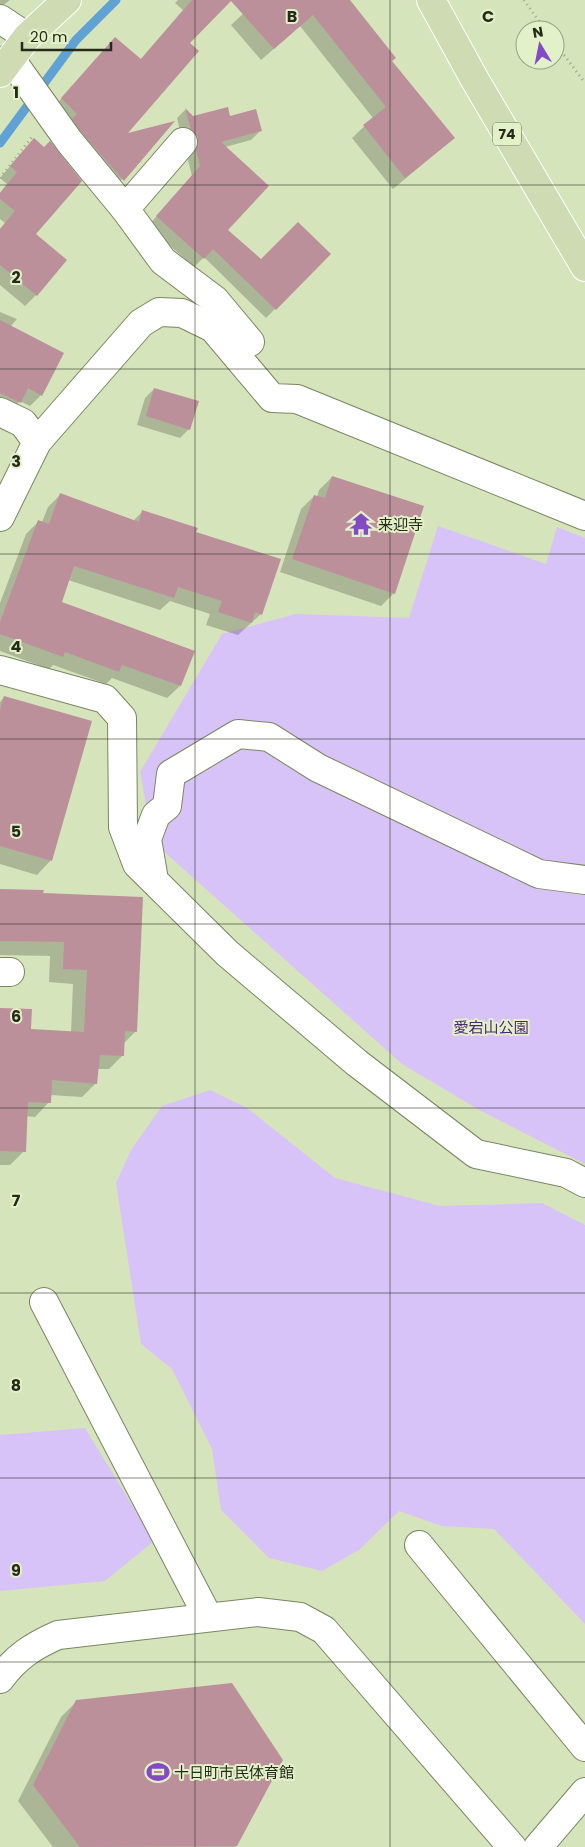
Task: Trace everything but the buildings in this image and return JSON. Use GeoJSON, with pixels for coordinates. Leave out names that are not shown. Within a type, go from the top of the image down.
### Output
{"type":"FeatureCollection","features":[{"type":"Feature","properties":{"kind":"main road"},"geometry":{"type":"LineString","coordinates":[[13,56],[67,0]]}},
{"type":"Feature","properties":{"kind":"main road","name":"74"},"geometry":{"type":"LineString","coordinates":[[431,0],[475,80],[585,267]]}},
{"type":"Feature","properties":{"kind":"street"},"geometry":{"type":"LineString","coordinates":[[0,19],[13,56],[69,141],[125,209],[163,261],[215,300],[297,399]]}},
{"type":"Feature","properties":{"kind":"street"},"geometry":{"type":"LineString","coordinates":[[125,209],[183,142]]}},
{"type":"Feature","properties":{"kind":"street"},"geometry":{"type":"LineString","coordinates":[[0,517],[37,442],[141,323],[159,312],[182,313],[213,328],[272,398],[297,399],[585,516]]}},
{"type":"Feature","properties":{"kind":"street"},"geometry":{"type":"LineString","coordinates":[[0,412],[23,423],[37,442]]}},
{"type":"Feature","properties":{"kind":"street"},"geometry":{"type":"LineString","coordinates":[[0,670],[105,699],[122,718],[123,827],[137,864],[227,953],[350,1057],[476,1154],[566,1173],[585,1184]]}},
{"type":"Feature","properties":{"kind":"street"},"geometry":{"type":"LineString","coordinates":[[153,880],[146,838],[156,815],[167,806],[172,774],[238,734],[269,737],[318,768],[539,874],[585,880]]}},
{"type":"Feature","properties":{"kind":"street"},"geometry":{"type":"LineString","coordinates":[[44,1302],[208,1617]]}},
{"type":"Feature","properties":{"kind":"street"},"geometry":{"type":"LineString","coordinates":[[419,1545],[585,1747]]}},
{"type":"Feature","properties":{"kind":"street"},"geometry":{"type":"LineString","coordinates":[[0,1680],[8,1669],[33,1646],[58,1635],[258,1612],[300,1617],[324,1630],[512,1847]]}},
{"type":"Feature","properties":{"kind":"street"},"geometry":{"type":"LineString","coordinates":[[538,1847],[585,1792]]}},
{"type":"Feature","properties":{"kind":"path"},"geometry":{"type":"LineString","coordinates":[[524,0],[538,20]]}},
{"type":"Feature","properties":{"kind":"path"},"geometry":{"type":"LineString","coordinates":[[565,56],[585,82]]}},
{"type":"Feature","properties":{"kind":"path"},"geometry":{"type":"LineString","coordinates":[[0,178],[49,113]]}},
{"type":"Feature","properties":{"kind":"green space","name":"愛宕山公園"},"geometry":{"type":"Polygon","coordinates":[[[438,526],[546,564],[557,527],[585,538],[585,1164],[481,1111],[402,1064],[153,842],[140,772],[222,634],[296,614],[409,618],[438,526]]]}},
{"type":"Feature","properties":{"kind":"green space"},"geometry":{"type":"Polygon","coordinates":[[[210,1090],[247,1108],[335,1178],[440,1206],[542,1203],[585,1225],[585,1624],[494,1529],[442,1526],[399,1511],[359,1550],[322,1571],[269,1558],[221,1510],[212,1449],[172,1369],[141,1344],[116,1183],[131,1150],[162,1106],[210,1090]]]}},
{"type":"Feature","properties":{"kind":"green space"},"geometry":{"type":"Polygon","coordinates":[[[85,1428],[154,1541],[105,1581],[0,1591],[0,1435],[85,1428]]]}},
{"type":"Feature","properties":{"kind":"waterway"},"geometry":{"type":"LineString","coordinates":[[0,143],[76,40],[116,0]]}},
{"type":"Feature","properties":{"kind":"place","name":"来迎寺"},"geometry":{"type":"Point","coordinates":[361,524]}},
{"type":"Feature","properties":{"kind":"place","name":"十日町市民体育館"},"geometry":{"type":"Point","coordinates":[158,1772]}}]}
